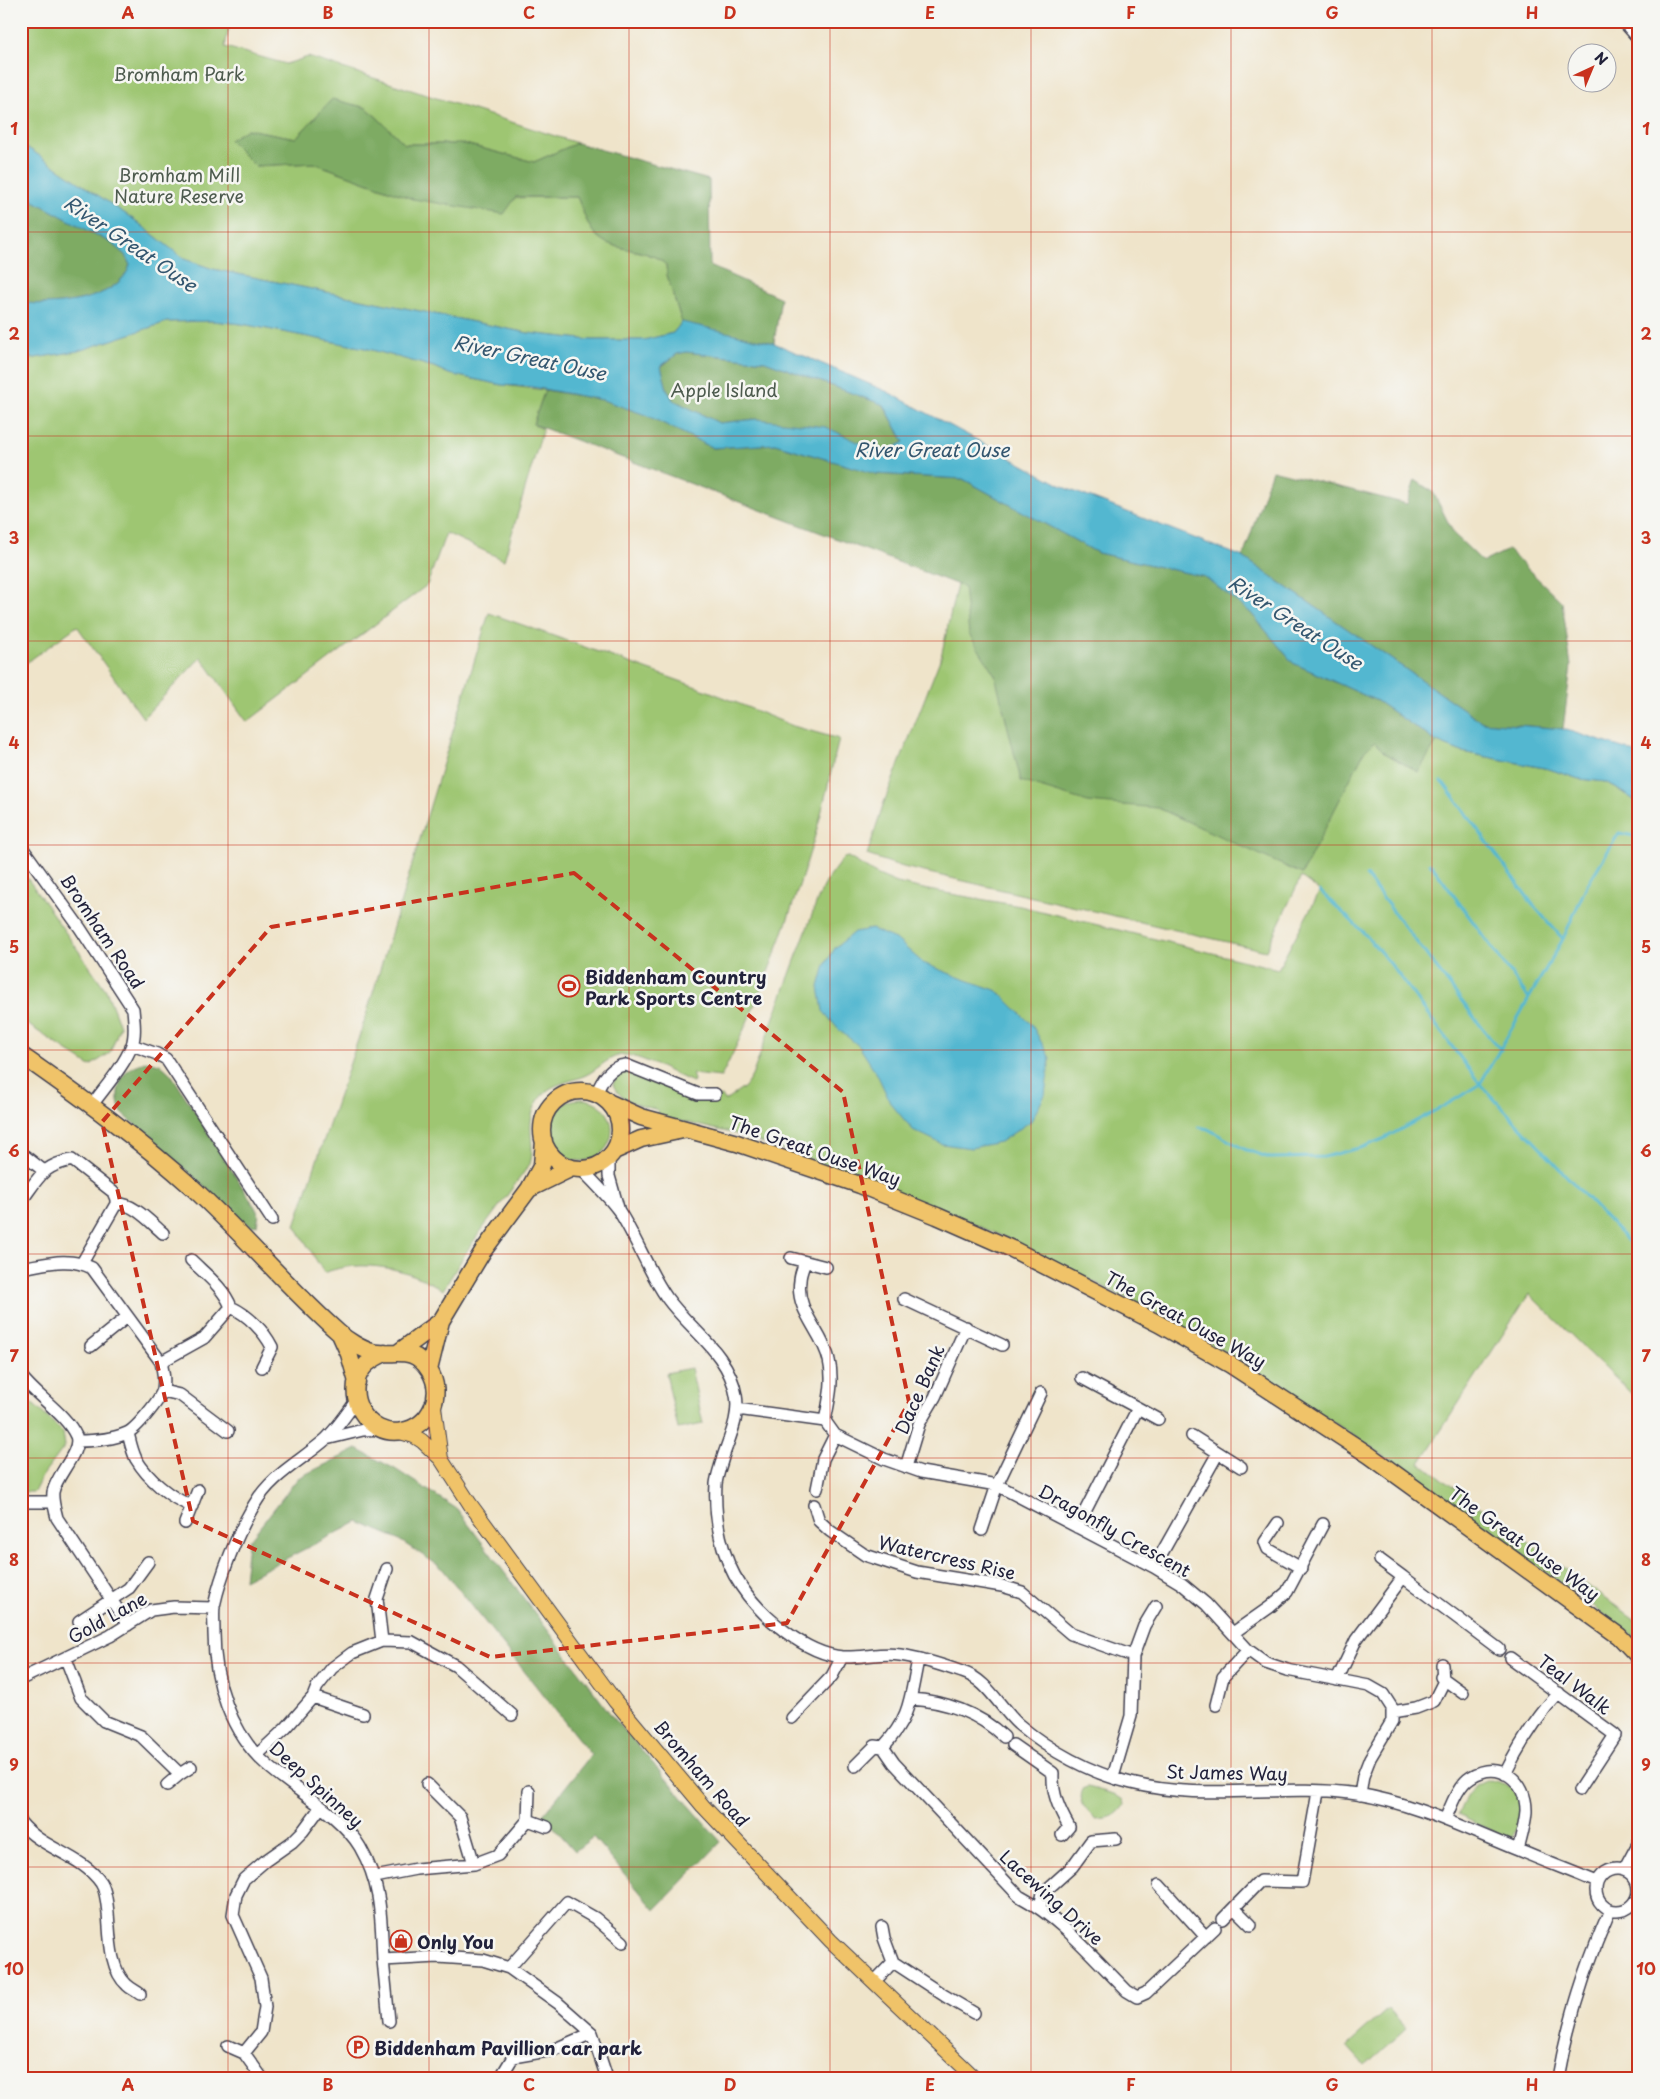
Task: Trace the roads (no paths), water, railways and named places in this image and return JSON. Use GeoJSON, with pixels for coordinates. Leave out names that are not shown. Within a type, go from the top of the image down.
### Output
{"type":"FeatureCollection","features":[{"type":"Feature","properties":{"kind":"highway"},"geometry":{"type":"LineString","coordinates":[[21,1055],[92,1105],[142,1144],[195,1190],[340,1334],[366,1349],[392,1352],[412,1355],[422,1362],[429,1370],[435,1387],[434,1407],[427,1418],[420,1424],[400,1432],[382,1429],[367,1420],[356,1400],[357,1382],[362,1368],[375,1358],[392,1352],[441,1321]]}},
{"type":"Feature","properties":{"kind":"highway"},"geometry":{"type":"LineString","coordinates":[[429,1370],[441,1321],[483,1251],[529,1189],[542,1165],[544,1141],[542,1124],[549,1108],[555,1101],[570,1092],[579,1091],[596,1094],[610,1103],[619,1118],[620,1126],[618,1143],[612,1154],[596,1166],[576,1168],[529,1189]]}},
{"type":"Feature","properties":{"kind":"highway","name":"The Great Ouse Way"},"geometry":{"type":"LineString","coordinates":[[610,1103],[641,1117],[738,1143],[860,1185],[937,1216],[1037,1261],[1159,1324],[1231,1365],[1362,1450],[1618,1636],[1639,1657]]}},
{"type":"Feature","properties":{"kind":"highway","name":"The Great Ouse Way"},"geometry":{"type":"LineString","coordinates":[[612,1154],[641,1139],[685,1130]]}},
{"type":"Feature","properties":{"kind":"highway"},"geometry":{"type":"LineString","coordinates":[[544,1141],[547,1149],[558,1161],[576,1168]]}},
{"type":"Feature","properties":{"kind":"highway"},"geometry":{"type":"LineString","coordinates":[[340,1334],[349,1354],[357,1382]]}},
{"type":"Feature","properties":{"kind":"highway","name":"The Great Ouse Way"},"geometry":{"type":"LineString","coordinates":[[1618,1636],[1639,1646]]}},
{"type":"Feature","properties":{"kind":"main road","name":"Bromham Road"},"geometry":{"type":"LineString","coordinates":[[434,1407],[441,1459]]}},
{"type":"Feature","properties":{"kind":"main road","name":"Bromham Road"},"geometry":{"type":"LineString","coordinates":[[400,1432],[414,1436],[422,1441],[441,1459],[470,1504],[536,1596],[615,1701],[703,1806],[831,1941],[975,2078]]}},
{"type":"Feature","properties":{"kind":"street"},"geometry":{"type":"LineString","coordinates":[[1623,21],[1639,39]]}},
{"type":"Feature","properties":{"kind":"street","name":"Bromham Road"},"geometry":{"type":"LineString","coordinates":[[21,846],[133,1009],[132,1045],[92,1105]]}},
{"type":"Feature","properties":{"kind":"street"},"geometry":{"type":"LineString","coordinates":[[132,1045],[166,1059],[272,1220]]}},
{"type":"Feature","properties":{"kind":"street"},"geometry":{"type":"LineString","coordinates":[[596,1094],[609,1072],[618,1065],[626,1064],[698,1094],[715,1094]]}},
{"type":"Feature","properties":{"kind":"street"},"geometry":{"type":"LineString","coordinates":[[21,1153],[44,1171]]}},
{"type":"Feature","properties":{"kind":"street"},"geometry":{"type":"LineString","coordinates":[[612,1154],[609,1176],[619,1212]]}},
{"type":"Feature","properties":{"kind":"street"},"geometry":{"type":"LineString","coordinates":[[25,1196],[44,1171],[57,1163],[72,1160],[113,1192],[116,1204],[82,1263]]}},
{"type":"Feature","properties":{"kind":"street"},"geometry":{"type":"LineString","coordinates":[[576,1168],[596,1183],[619,1212]]}},
{"type":"Feature","properties":{"kind":"street"},"geometry":{"type":"LineString","coordinates":[[116,1204],[123,1204],[139,1213],[163,1233]]}},
{"type":"Feature","properties":{"kind":"street","name":"St James Way"},"geometry":{"type":"LineString","coordinates":[[619,1212],[650,1272],[668,1299],[689,1325],[716,1351],[730,1374],[737,1397],[736,1419],[716,1481],[718,1522],[726,1557],[740,1585],[768,1618],[808,1645],[842,1657],[898,1654],[967,1673],[987,1689],[1016,1723],[1054,1751],[1129,1783],[1178,1792],[1318,1792],[1360,1795],[1412,1807],[1597,1882]]}},
{"type":"Feature","properties":{"kind":"street"},"geometry":{"type":"LineString","coordinates":[[791,1258],[826,1267]]}},
{"type":"Feature","properties":{"kind":"street"},"geometry":{"type":"LineString","coordinates":[[21,1268],[65,1260],[82,1263],[92,1268],[161,1362],[164,1376],[163,1391],[145,1416],[128,1433],[99,1440],[77,1441]]}},
{"type":"Feature","properties":{"kind":"street"},"geometry":{"type":"LineString","coordinates":[[191,1260],[215,1284],[228,1300],[231,1307],[242,1312],[267,1338],[272,1348],[262,1366]]}},
{"type":"Feature","properties":{"kind":"street"},"geometry":{"type":"LineString","coordinates":[[736,1409],[825,1421],[832,1388],[832,1374],[825,1344],[802,1306],[799,1282],[805,1262]]}},
{"type":"Feature","properties":{"kind":"street"},"geometry":{"type":"LineString","coordinates":[[904,1299],[1002,1345]]}},
{"type":"Feature","properties":{"kind":"street"},"geometry":{"type":"LineString","coordinates":[[161,1362],[204,1338],[231,1307]]}},
{"type":"Feature","properties":{"kind":"street"},"geometry":{"type":"LineString","coordinates":[[91,1346],[127,1317]]}},
{"type":"Feature","properties":{"kind":"street","name":"Dace Bank"},"geometry":{"type":"LineString","coordinates":[[906,1467],[919,1424],[935,1396],[966,1327]]}},
{"type":"Feature","properties":{"kind":"street"},"geometry":{"type":"LineString","coordinates":[[21,1376],[65,1421],[77,1441],[74,1452],[54,1491],[53,1502],[57,1518],[128,1625]]}},
{"type":"Feature","properties":{"kind":"street"},"geometry":{"type":"LineString","coordinates":[[1082,1378],[1158,1419]]}},
{"type":"Feature","properties":{"kind":"street"},"geometry":{"type":"LineString","coordinates":[[163,1391],[180,1395],[228,1431]]}},
{"type":"Feature","properties":{"kind":"street"},"geometry":{"type":"LineString","coordinates":[[982,1530],[997,1485],[1041,1393]]}},
{"type":"Feature","properties":{"kind":"street","name":"Deep Spinney"},"geometry":{"type":"LineString","coordinates":[[356,1400],[326,1439],[278,1475],[255,1503],[240,1531],[214,1608],[214,1642],[216,1667],[231,1719],[256,1755],[344,1826],[354,1839],[375,1877],[381,1913],[389,2020]]}},
{"type":"Feature","properties":{"kind":"street"},"geometry":{"type":"LineString","coordinates":[[1078,1527],[1138,1408]]}},
{"type":"Feature","properties":{"kind":"street","name":"Dragonfly Crescent"},"geometry":{"type":"LineString","coordinates":[[825,1421],[836,1434],[884,1459],[922,1472],[997,1485],[1154,1567],[1182,1584],[1206,1604],[1248,1650],[1266,1663],[1287,1670],[1369,1686],[1383,1694],[1392,1708],[1392,1712]]}},
{"type":"Feature","properties":{"kind":"street","name":"Deep Spinney"},"geometry":{"type":"LineString","coordinates":[[326,1439],[363,1430],[382,1429]]}},
{"type":"Feature","properties":{"kind":"street"},"geometry":{"type":"LineString","coordinates":[[128,1433],[136,1458],[149,1474],[166,1493],[192,1506]]}},
{"type":"Feature","properties":{"kind":"street"},"geometry":{"type":"LineString","coordinates":[[817,1488],[824,1459],[836,1434]]}},
{"type":"Feature","properties":{"kind":"street"},"geometry":{"type":"LineString","coordinates":[[1192,1436],[1241,1467]]}},
{"type":"Feature","properties":{"kind":"street"},"geometry":{"type":"LineString","coordinates":[[1154,1567],[1218,1453]]}},
{"type":"Feature","properties":{"kind":"street"},"geometry":{"type":"LineString","coordinates":[[185,1523],[198,1490]]}},
{"type":"Feature","properties":{"kind":"street"},"geometry":{"type":"LineString","coordinates":[[21,1502],[53,1502]]}},
{"type":"Feature","properties":{"kind":"street","name":"Watercress Rise"},"geometry":{"type":"LineString","coordinates":[[814,1505],[819,1521],[830,1532],[866,1556],[917,1572],[1002,1586],[1022,1592],[1071,1634],[1133,1656]]}},
{"type":"Feature","properties":{"kind":"street"},"geometry":{"type":"LineString","coordinates":[[1278,1523],[1265,1542],[1268,1548],[1301,1568]]}},
{"type":"Feature","properties":{"kind":"street"},"geometry":{"type":"LineString","coordinates":[[1233,1633],[1270,1607],[1287,1592],[1323,1524]]}},
{"type":"Feature","properties":{"kind":"street"},"geometry":{"type":"LineString","coordinates":[[1380,1560],[1499,1649]]}},
{"type":"Feature","properties":{"kind":"street"},"geometry":{"type":"LineString","coordinates":[[78,1621],[129,1588],[148,1562]]}},
{"type":"Feature","properties":{"kind":"street"},"geometry":{"type":"LineString","coordinates":[[382,1641],[377,1599],[387,1569]]}},
{"type":"Feature","properties":{"kind":"street"},"geometry":{"type":"LineString","coordinates":[[1337,1680],[1356,1640],[1404,1577]]}},
{"type":"Feature","properties":{"kind":"street"},"geometry":{"type":"LineString","coordinates":[[1113,1777],[1131,1716],[1133,1656],[1144,1626],[1156,1606]]}},
{"type":"Feature","properties":{"kind":"street","name":"Gold Lane"},"geometry":{"type":"LineString","coordinates":[[21,1680],[110,1636],[151,1610],[162,1607],[214,1608]]}},
{"type":"Feature","properties":{"kind":"street"},"geometry":{"type":"LineString","coordinates":[[256,1755],[286,1728],[313,1697],[317,1687],[332,1668],[352,1653],[382,1641],[412,1642],[456,1666],[512,1715]]}},
{"type":"Feature","properties":{"kind":"street"},"geometry":{"type":"LineString","coordinates":[[1216,1705],[1223,1678],[1248,1650]]}},
{"type":"Feature","properties":{"kind":"street"},"geometry":{"type":"LineString","coordinates":[[792,1718],[832,1676],[842,1657]]}},
{"type":"Feature","properties":{"kind":"street","name":"Teal Walk"},"geometry":{"type":"LineString","coordinates":[[1510,1658],[1615,1735],[1579,1790]]}},
{"type":"Feature","properties":{"kind":"street"},"geometry":{"type":"LineString","coordinates":[[66,1659],[81,1698],[104,1721],[141,1736],[180,1774]]}},
{"type":"Feature","properties":{"kind":"street"},"geometry":{"type":"LineString","coordinates":[[855,1766],[875,1746],[883,1747],[904,1719],[918,1660]]}},
{"type":"Feature","properties":{"kind":"street"},"geometry":{"type":"LineString","coordinates":[[1360,1795],[1363,1776],[1370,1758],[1392,1721],[1392,1712],[1416,1708],[1434,1700],[1443,1683],[1441,1677],[1442,1664]]}},
{"type":"Feature","properties":{"kind":"street"},"geometry":{"type":"LineString","coordinates":[[1441,1677],[1463,1693]]}},
{"type":"Feature","properties":{"kind":"street"},"geometry":{"type":"LineString","coordinates":[[1505,1774],[1527,1732],[1559,1693]]}},
{"type":"Feature","properties":{"kind":"street"},"geometry":{"type":"LineString","coordinates":[[313,1697],[363,1714]]}},
{"type":"Feature","properties":{"kind":"street"},"geometry":{"type":"LineString","coordinates":[[910,1698],[948,1704],[984,1721],[1004,1737]]}},
{"type":"Feature","properties":{"kind":"street"},"geometry":{"type":"LineString","coordinates":[[1013,1745],[1053,1773]]}},
{"type":"Feature","properties":{"kind":"street","name":"Lacewing Drive"},"geometry":{"type":"LineString","coordinates":[[883,1747],[894,1763],[1019,1896],[1040,1907],[1055,1919],[1127,1992],[1137,1997],[1146,1993],[1206,1937]]}},
{"type":"Feature","properties":{"kind":"street"},"geometry":{"type":"LineString","coordinates":[[1053,1773],[1063,1767],[1069,1758]]}},
{"type":"Feature","properties":{"kind":"street"},"geometry":{"type":"LineString","coordinates":[[167,1785],[191,1767]]}},
{"type":"Feature","properties":{"kind":"street"},"geometry":{"type":"LineString","coordinates":[[1445,1820],[1459,1790],[1470,1777],[1483,1772],[1497,1771],[1513,1777],[1523,1794],[1526,1811],[1518,1850]]}},
{"type":"Feature","properties":{"kind":"street"},"geometry":{"type":"LineString","coordinates":[[1053,1773],[1052,1786],[1055,1800],[1069,1827],[1062,1834]]}},
{"type":"Feature","properties":{"kind":"street"},"geometry":{"type":"LineString","coordinates":[[427,1784],[460,1817],[474,1864]]}},
{"type":"Feature","properties":{"kind":"street"},"geometry":{"type":"LineString","coordinates":[[375,1877],[416,1869],[474,1864],[498,1855],[528,1820],[529,1791]]}},
{"type":"Feature","properties":{"kind":"street"},"geometry":{"type":"LineString","coordinates":[[1159,1885],[1206,1937],[1260,1881],[1302,1882],[1318,1792]]}},
{"type":"Feature","properties":{"kind":"street"},"geometry":{"type":"LineString","coordinates":[[244,2053],[260,2032],[265,2007],[261,1978],[233,1915],[236,1895],[244,1879],[292,1842],[320,1808]]}},
{"type":"Feature","properties":{"kind":"street"},"geometry":{"type":"LineString","coordinates":[[528,1820],[546,1827]]}},
{"type":"Feature","properties":{"kind":"street"},"geometry":{"type":"LineString","coordinates":[[21,1823],[29,1833],[89,1871],[101,1884],[107,1904],[112,1954],[118,1972],[127,1985],[140,1994]]}},
{"type":"Feature","properties":{"kind":"street"},"geometry":{"type":"LineString","coordinates":[[1040,1907],[1043,1893],[1072,1867],[1091,1841],[1116,1839]]}},
{"type":"Feature","properties":{"kind":"street"},"geometry":{"type":"LineString","coordinates":[[1624,1870],[1639,1842]]}},
{"type":"Feature","properties":{"kind":"street"},"geometry":{"type":"LineString","coordinates":[[1612,1869],[1624,1870],[1635,1878],[1639,1891],[1638,1898],[1634,1904],[1623,1911],[1610,1910],[1604,1907],[1596,1895],[1597,1882],[1601,1876],[1612,1869]]}},
{"type":"Feature","properties":{"kind":"street"},"geometry":{"type":"LineString","coordinates":[[509,1968],[567,1902],[595,1918],[623,1942]]}},
{"type":"Feature","properties":{"kind":"street"},"geometry":{"type":"LineString","coordinates":[[1234,1908],[1252,1925]]}},
{"type":"Feature","properties":{"kind":"street"},"geometry":{"type":"LineString","coordinates":[[1558,2078],[1565,2038],[1583,1977],[1610,1910]]}},
{"type":"Feature","properties":{"kind":"street"},"geometry":{"type":"LineString","coordinates":[[882,1927],[884,1938],[894,1962],[974,2013]]}},
{"type":"Feature","properties":{"kind":"street"},"geometry":{"type":"LineString","coordinates":[[384,1960],[438,1957],[483,1960],[509,1968],[558,2003],[592,2033],[607,2078]]}},
{"type":"Feature","properties":{"kind":"street"},"geometry":{"type":"LineString","coordinates":[[874,1982],[894,1962]]}},
{"type":"Feature","properties":{"kind":"street"},"geometry":{"type":"LineString","coordinates":[[502,2075],[513,2057],[553,2050],[592,2033]]}},
{"type":"Feature","properties":{"kind":"street"},"geometry":{"type":"LineString","coordinates":[[228,2046],[244,2053],[262,2078]]}},
{"type":"Feature","properties":{"kind":"water","name":"River Great Ouse"},"geometry":{"type":"Polygon","coordinates":[[[21,146],[31,150],[136,221],[184,259],[213,269],[528,333],[591,340],[644,340],[673,333],[682,322],[774,343],[888,392],[1068,489],[1243,557],[1482,722],[1563,729],[1639,755],[1639,803],[1606,782],[1579,779],[1549,769],[1462,752],[1437,742],[1377,701],[1293,663],[1251,613],[1205,577],[1098,553],[963,479],[876,474],[775,444],[713,448],[646,415],[603,400],[532,387],[502,385],[449,374],[434,367],[365,348],[242,324],[213,321],[167,322],[78,351],[35,358],[21,357],[21,302],[50,304],[83,299],[99,294],[113,287],[123,277],[130,265],[125,255],[111,243],[21,194],[21,146]],[[686,352],[677,354],[661,366],[667,389],[673,400],[719,423],[757,419],[826,427],[862,444],[887,452],[904,442],[884,405],[765,361],[686,352]]]}},
{"type":"Feature","properties":{"kind":"water"},"geometry":{"type":"Polygon","coordinates":[[[872,929],[897,940],[923,963],[998,991],[1032,1025],[1050,1058],[1045,1095],[1031,1121],[1000,1142],[971,1148],[942,1144],[913,1130],[891,1104],[877,1074],[859,1046],[839,1030],[823,1011],[819,987],[825,965],[835,948],[854,932],[872,929]]]}},
{"type":"Feature","properties":{"kind":"waterway"},"geometry":{"type":"LineString","coordinates":[[1442,781],[1534,906],[1563,939]]}},
{"type":"Feature","properties":{"kind":"waterway"},"geometry":{"type":"LineString","coordinates":[[1199,1127],[1208,1129],[1244,1149],[1270,1158],[1324,1157],[1363,1147],[1383,1139],[1480,1084],[1563,939],[1586,887],[1619,833],[1639,837]]}},
{"type":"Feature","properties":{"kind":"waterway"},"geometry":{"type":"LineString","coordinates":[[1430,863],[1528,997]]}},
{"type":"Feature","properties":{"kind":"waterway"},"geometry":{"type":"LineString","coordinates":[[1366,876],[1501,1050]]}},
{"type":"Feature","properties":{"kind":"waterway"},"geometry":{"type":"LineString","coordinates":[[1320,891],[1362,931],[1389,962],[1480,1084],[1639,1253]]}},
{"type":"Feature","properties":{"kind":"place","name":"Biddenham Country Park Sports Centre"},"geometry":{"type":"Point","coordinates":[569,986]}},
{"type":"Feature","properties":{"kind":"place","name":"Only You"},"geometry":{"type":"Point","coordinates":[401,1941]}},
{"type":"Feature","properties":{"kind":"place","name":"Biddenham Pavillion car park"},"geometry":{"type":"Point","coordinates":[358,2047]}},
{"type":"Feature","properties":{"kind":"park label","name":"Bromham Park"},"geometry":{"type":"Point","coordinates":[179,73]}},
{"type":"Feature","properties":{"kind":"park label","name":"Bromham Mill Nature Reserve"},"geometry":{"type":"Point","coordinates":[179,184]}},
{"type":"Feature","properties":{"kind":"park label","name":"Apple Island"},"geometry":{"type":"Point","coordinates":[724,389]}}]}
